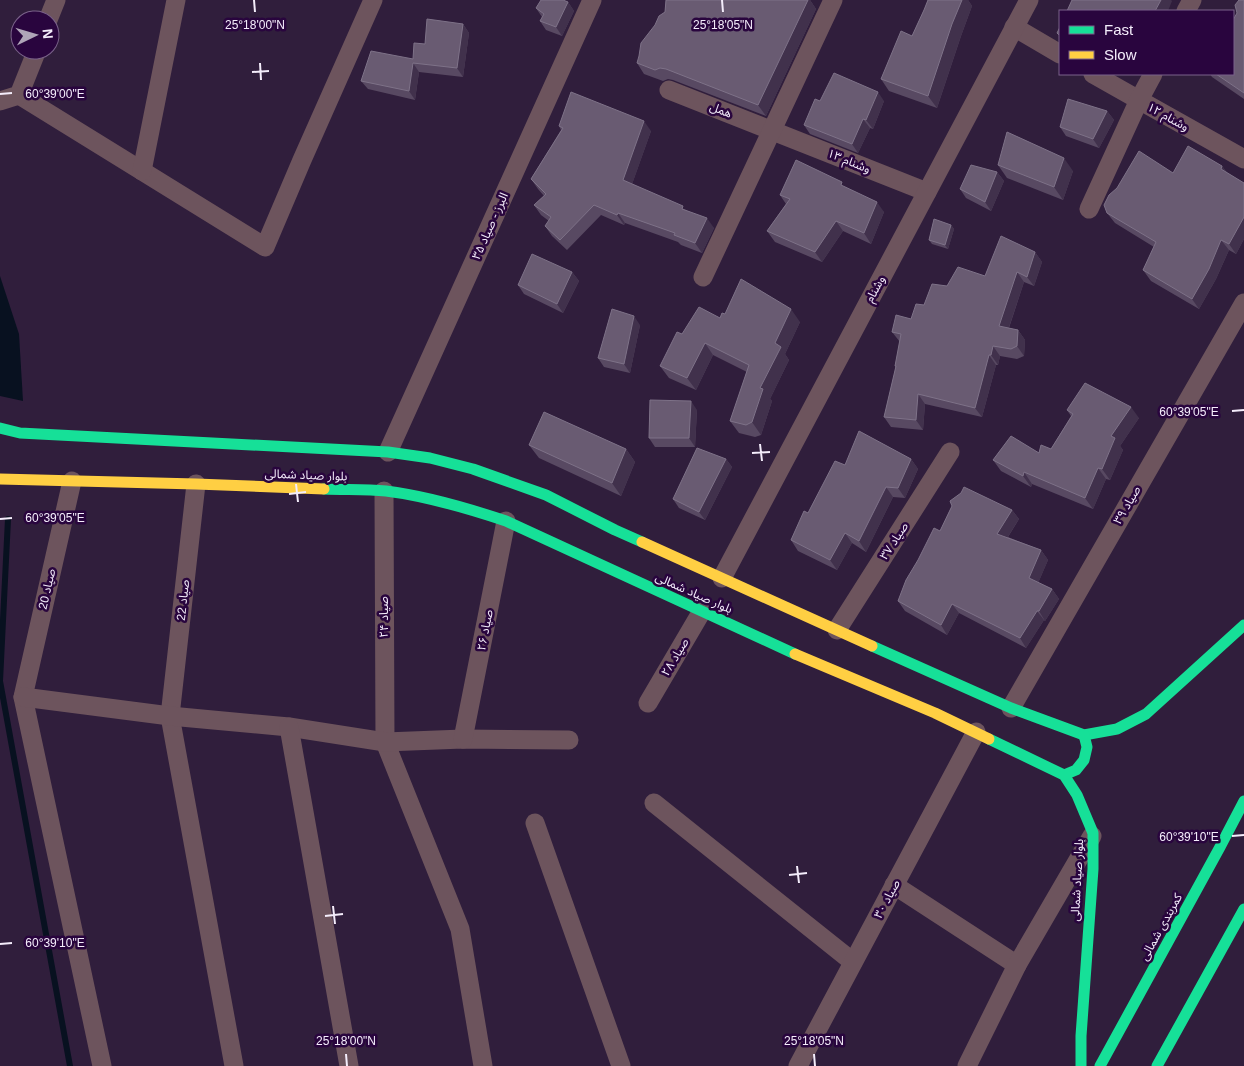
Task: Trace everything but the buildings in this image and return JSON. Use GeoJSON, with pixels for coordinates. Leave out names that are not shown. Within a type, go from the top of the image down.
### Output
{"type":"FeatureCollection","features":[{"type":"Feature","properties":{"kind":"main road","name":"بلوار صیاد شمالی"},"geometry":{"type":"LineString","coordinates":[[0,428],[20,433],[52,435],[388,452],[430,458],[473,469],[546,495],[615,530],[1011,708],[1084,735],[1117,730],[1146,714],[1244,626]]}},
{"type":"Feature","properties":{"kind":"main road","name":"بلوار صیاد شمالی"},"geometry":{"type":"LineString","coordinates":[[0,479],[384,491],[417,496],[470,509],[506,521],[783,649],[935,713],[1064,775],[1078,795],[1093,834],[1093,869],[1081,1036],[1081,1066]]}},
{"type":"Feature","properties":{"kind":"main road"},"geometry":{"type":"LineString","coordinates":[[1064,775],[1076,770],[1084,760],[1087,747],[1084,735]]}},
{"type":"Feature","properties":{"kind":"main road","name":"کمربندی شمالی"},"geometry":{"type":"LineString","coordinates":[[1100,1066],[1244,801]]}},
{"type":"Feature","properties":{"kind":"main road"},"geometry":{"type":"LineString","coordinates":[[1157,1066],[1244,909]]}},
{"type":"Feature","properties":{"kind":"street"},"geometry":{"type":"LineString","coordinates":[[142,170],[176,0]]}},
{"type":"Feature","properties":{"kind":"street"},"geometry":{"type":"LineString","coordinates":[[0,101],[19,95],[265,247],[373,0]]}},
{"type":"Feature","properties":{"kind":"street","name":"البرز - صیاد ۳۵"},"geometry":{"type":"LineString","coordinates":[[388,452],[592,0]]}},
{"type":"Feature","properties":{"kind":"street"},"geometry":{"type":"LineString","coordinates":[[703,277],[833,0]]}},
{"type":"Feature","properties":{"kind":"street","name":"وشنام"},"geometry":{"type":"LineString","coordinates":[[722,578],[1029,0]]}},
{"type":"Feature","properties":{"kind":"street"},"geometry":{"type":"LineString","coordinates":[[1014,27],[1059,53]]}},
{"type":"Feature","properties":{"kind":"street"},"geometry":{"type":"LineString","coordinates":[[19,95],[32,60]]}},
{"type":"Feature","properties":{"kind":"street","name":"وشنام ۱۲"},"geometry":{"type":"LineString","coordinates":[[1095,75],[1244,159]]}},
{"type":"Feature","properties":{"kind":"street"},"geometry":{"type":"LineString","coordinates":[[1089,210],[1138,100],[1152,75]]}},
{"type":"Feature","properties":{"kind":"street","name":"همل"},"geometry":{"type":"LineString","coordinates":[[670,90],[772,130]]}},
{"type":"Feature","properties":{"kind":"street","name":"وشنام ۱۳"},"geometry":{"type":"LineString","coordinates":[[772,130],[927,192]]}},
{"type":"Feature","properties":{"kind":"street","name":"صیاد ۳۹"},"geometry":{"type":"LineString","coordinates":[[1011,708],[1244,303]]}},
{"type":"Feature","properties":{"kind":"street","name":"صیاد ۳۷"},"geometry":{"type":"LineString","coordinates":[[837,630],[950,452]]}},
{"type":"Feature","properties":{"kind":"street","name":"صیاد 20"},"geometry":{"type":"LineString","coordinates":[[23,697],[72,481]]}},
{"type":"Feature","properties":{"kind":"street","name":"صیاد 22"},"geometry":{"type":"LineString","coordinates":[[196,484],[170,716],[234,1066]]}},
{"type":"Feature","properties":{"kind":"street","name":"صیاد ۲۴"},"geometry":{"type":"LineString","coordinates":[[384,491],[385,742]]}},
{"type":"Feature","properties":{"kind":"street","name":"صیاد ۲۶"},"geometry":{"type":"LineString","coordinates":[[464,739],[506,521]]}},
{"type":"Feature","properties":{"kind":"street","name":"صیاد ۲۸"},"geometry":{"type":"LineString","coordinates":[[648,703],[702,611]]}},
{"type":"Feature","properties":{"kind":"street"},"geometry":{"type":"LineString","coordinates":[[102,1066],[23,697],[170,716],[289,727],[385,742],[464,739],[569,740]]}},
{"type":"Feature","properties":{"kind":"street"},"geometry":{"type":"LineString","coordinates":[[289,727],[350,1066]]}},
{"type":"Feature","properties":{"kind":"street","name":"صیاد ۳۰"},"geometry":{"type":"LineString","coordinates":[[798,1066],[976,732]]}},
{"type":"Feature","properties":{"kind":"street"},"geometry":{"type":"LineString","coordinates":[[385,742],[460,929],[483,1066]]}},
{"type":"Feature","properties":{"kind":"street"},"geometry":{"type":"LineString","coordinates":[[654,803],[853,962]]}},
{"type":"Feature","properties":{"kind":"street"},"geometry":{"type":"LineString","coordinates":[[536,823],[621,1066]]}},
{"type":"Feature","properties":{"kind":"street"},"geometry":{"type":"LineString","coordinates":[[967,1066],[1017,965],[1093,834]]}},
{"type":"Feature","properties":{"kind":"street"},"geometry":{"type":"LineString","coordinates":[[894,886],[1017,965]]}},
{"type":"Feature","properties":{"kind":"water"},"geometry":{"type":"Polygon","coordinates":[[[0,276],[19,334],[23,401],[0,396],[0,276]]]}},
{"type":"Feature","properties":{"kind":"waterway"},"geometry":{"type":"LineString","coordinates":[[8,519],[0,681],[70,1066]]}},
{"type":"Feature","properties":{"kind":"traffic: fast"},"geometry":{"type":"LineString","coordinates":[[0,428],[20,433],[388,452],[430,458],[473,469],[546,495],[642,542]]}},
{"type":"Feature","properties":{"kind":"traffic: fast"},"geometry":{"type":"LineString","coordinates":[[324,489],[378,490],[401,493],[447,503],[506,521],[795,654]]}},
{"type":"Feature","properties":{"kind":"traffic: fast"},"geometry":{"type":"LineString","coordinates":[[872,646],[1011,708],[1084,735],[1117,729],[1146,714],[1244,625]]}},
{"type":"Feature","properties":{"kind":"traffic: fast"},"geometry":{"type":"LineString","coordinates":[[1064,775],[1076,770],[1084,760],[1087,747],[1084,735]]}},
{"type":"Feature","properties":{"kind":"traffic: fast"},"geometry":{"type":"LineString","coordinates":[[989,739],[1064,775],[1077,795],[1093,833],[1093,869],[1081,1036],[1081,1066]]}},
{"type":"Feature","properties":{"kind":"traffic: fast"},"geometry":{"type":"LineString","coordinates":[[1100,1066],[1244,801]]}},
{"type":"Feature","properties":{"kind":"traffic: fast"},"geometry":{"type":"LineString","coordinates":[[1157,1066],[1244,909]]}},
{"type":"Feature","properties":{"kind":"traffic: slow"},"geometry":{"type":"LineString","coordinates":[[0,479],[324,489]]}},
{"type":"Feature","properties":{"kind":"traffic: slow"},"geometry":{"type":"LineString","coordinates":[[642,542],[872,646]]}},
{"type":"Feature","properties":{"kind":"traffic: slow"},"geometry":{"type":"LineString","coordinates":[[795,654],[935,713],[989,739]]}}]}
